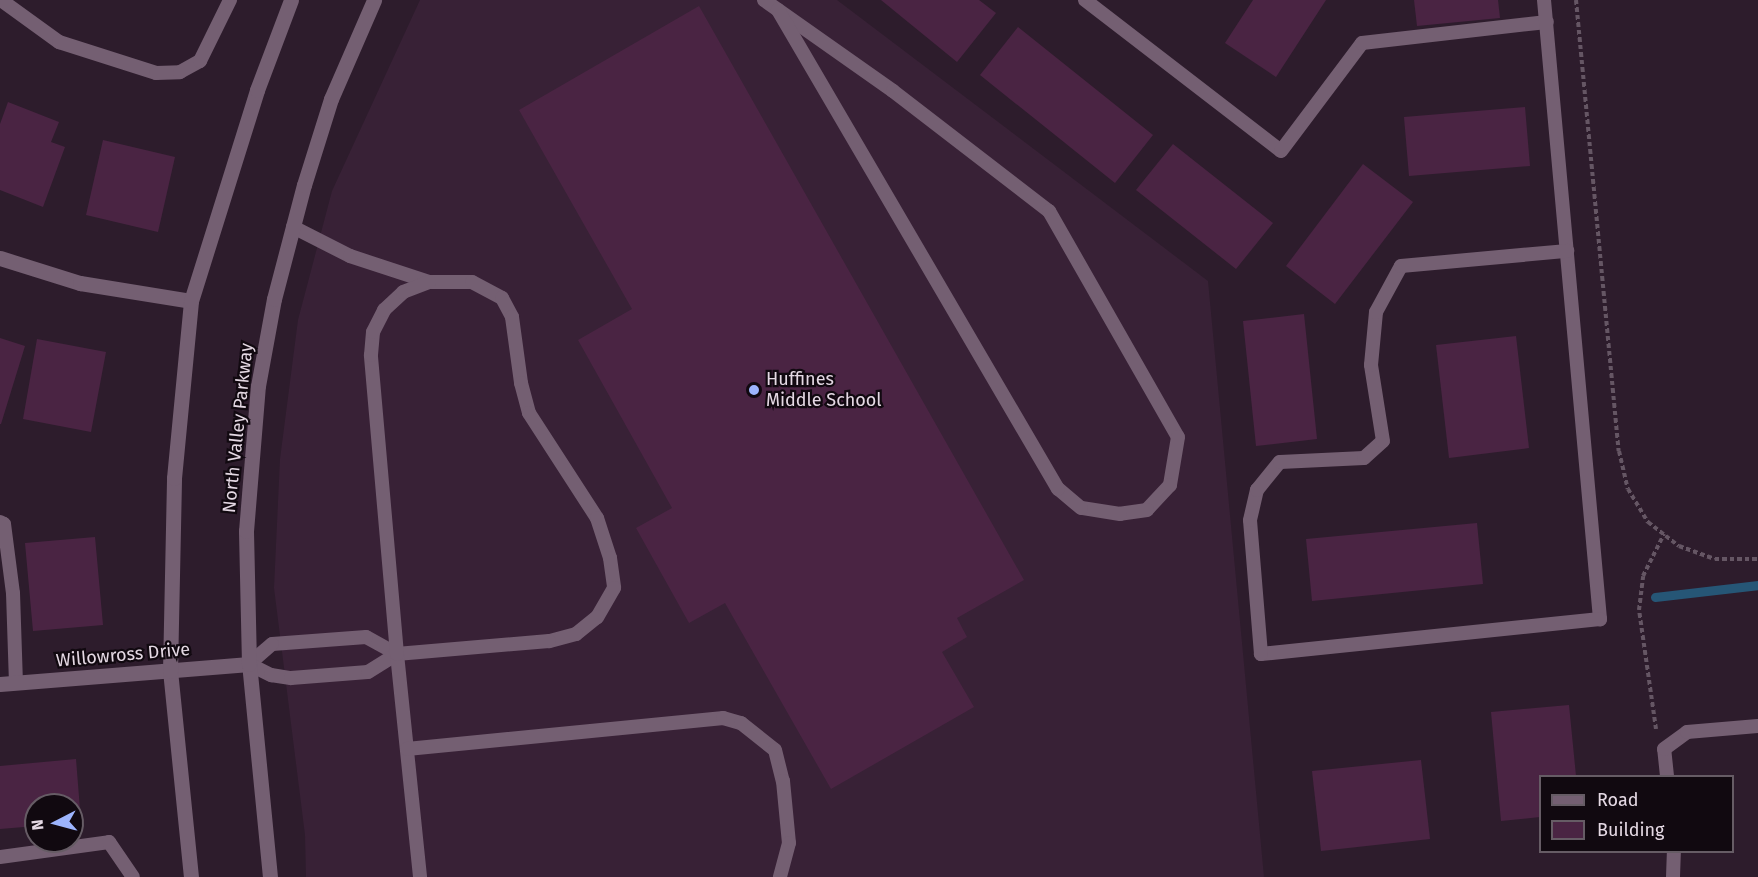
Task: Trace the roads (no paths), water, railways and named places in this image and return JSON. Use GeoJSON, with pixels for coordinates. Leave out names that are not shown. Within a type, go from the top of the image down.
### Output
{"type":"FeatureCollection","features":[{"type":"Feature","properties":{"kind":"street"},"geometry":{"type":"LineString","coordinates":[[191,877],[170,671],[174,478],[191,301],[256,90],[291,0]]}},
{"type":"Feature","properties":{"kind":"street","name":"North Valley Parkway"},"geometry":{"type":"LineString","coordinates":[[270,877],[249,664],[246,531],[258,386],[274,299],[293,227],[332,99],[374,0]]}},
{"type":"Feature","properties":{"kind":"street"},"geometry":{"type":"LineString","coordinates":[[0,258],[80,283],[191,301]]}},
{"type":"Feature","properties":{"kind":"street","name":"Willowross Drive"},"geometry":{"type":"LineString","coordinates":[[8,683],[249,664]]}},
{"type":"Feature","properties":{"kind":"lane"},"geometry":{"type":"LineString","coordinates":[[1,0],[59,42],[156,73],[180,72],[200,61],[230,0]]}},
{"type":"Feature","properties":{"kind":"lane"},"geometry":{"type":"LineString","coordinates":[[764,0],[893,91],[1049,211],[1178,436],[1170,485],[1147,510],[1120,514],[1081,508],[1058,489],[778,10]]}},
{"type":"Feature","properties":{"kind":"lane"},"geometry":{"type":"LineString","coordinates":[[1085,0],[1281,151],[1362,43],[1546,22]]}},
{"type":"Feature","properties":{"kind":"lane"},"geometry":{"type":"LineString","coordinates":[[1545,0],[1600,619],[1261,654],[1250,520],[1257,490],[1280,462],[1364,458],[1383,441],[1371,365],[1376,312],[1401,266],[1567,251]]}},
{"type":"Feature","properties":{"kind":"lane"},"geometry":{"type":"LineString","coordinates":[[293,227],[350,256],[429,282],[472,282],[502,298],[512,316],[521,383],[530,413],[597,518],[610,558],[614,588],[597,616],[576,634],[549,641],[397,654],[368,672],[291,678],[272,675],[249,664],[272,644],[366,637],[397,654]]}},
{"type":"Feature","properties":{"kind":"lane"},"geometry":{"type":"LineString","coordinates":[[420,877],[397,654],[371,354],[374,332],[384,310],[403,292],[429,282]]}},
{"type":"Feature","properties":{"kind":"lane"},"geometry":{"type":"LineString","coordinates":[[0,522],[4,524],[13,593],[8,683]]}},
{"type":"Feature","properties":{"kind":"lane"},"geometry":{"type":"LineString","coordinates":[[407,749],[723,718],[741,723],[775,750],[784,791],[789,843],[780,877]]}},
{"type":"Feature","properties":{"kind":"lane"},"geometry":{"type":"LineString","coordinates":[[1667,775],[1664,749],[1687,732],[1758,726]]}},
{"type":"Feature","properties":{"kind":"lane"},"geometry":{"type":"LineString","coordinates":[[0,856],[109,842],[133,877]]}},
{"type":"Feature","properties":{"kind":"lane"},"geometry":{"type":"LineString","coordinates":[[1673,877],[1674,853]]}},
{"type":"Feature","properties":{"kind":"waterway"},"geometry":{"type":"LineString","coordinates":[[1655,597],[1758,585]]}},
{"type":"Feature","properties":{"kind":"place","name":"Huffines Middle School"},"geometry":{"type":"Point","coordinates":[754,390]}}]}
